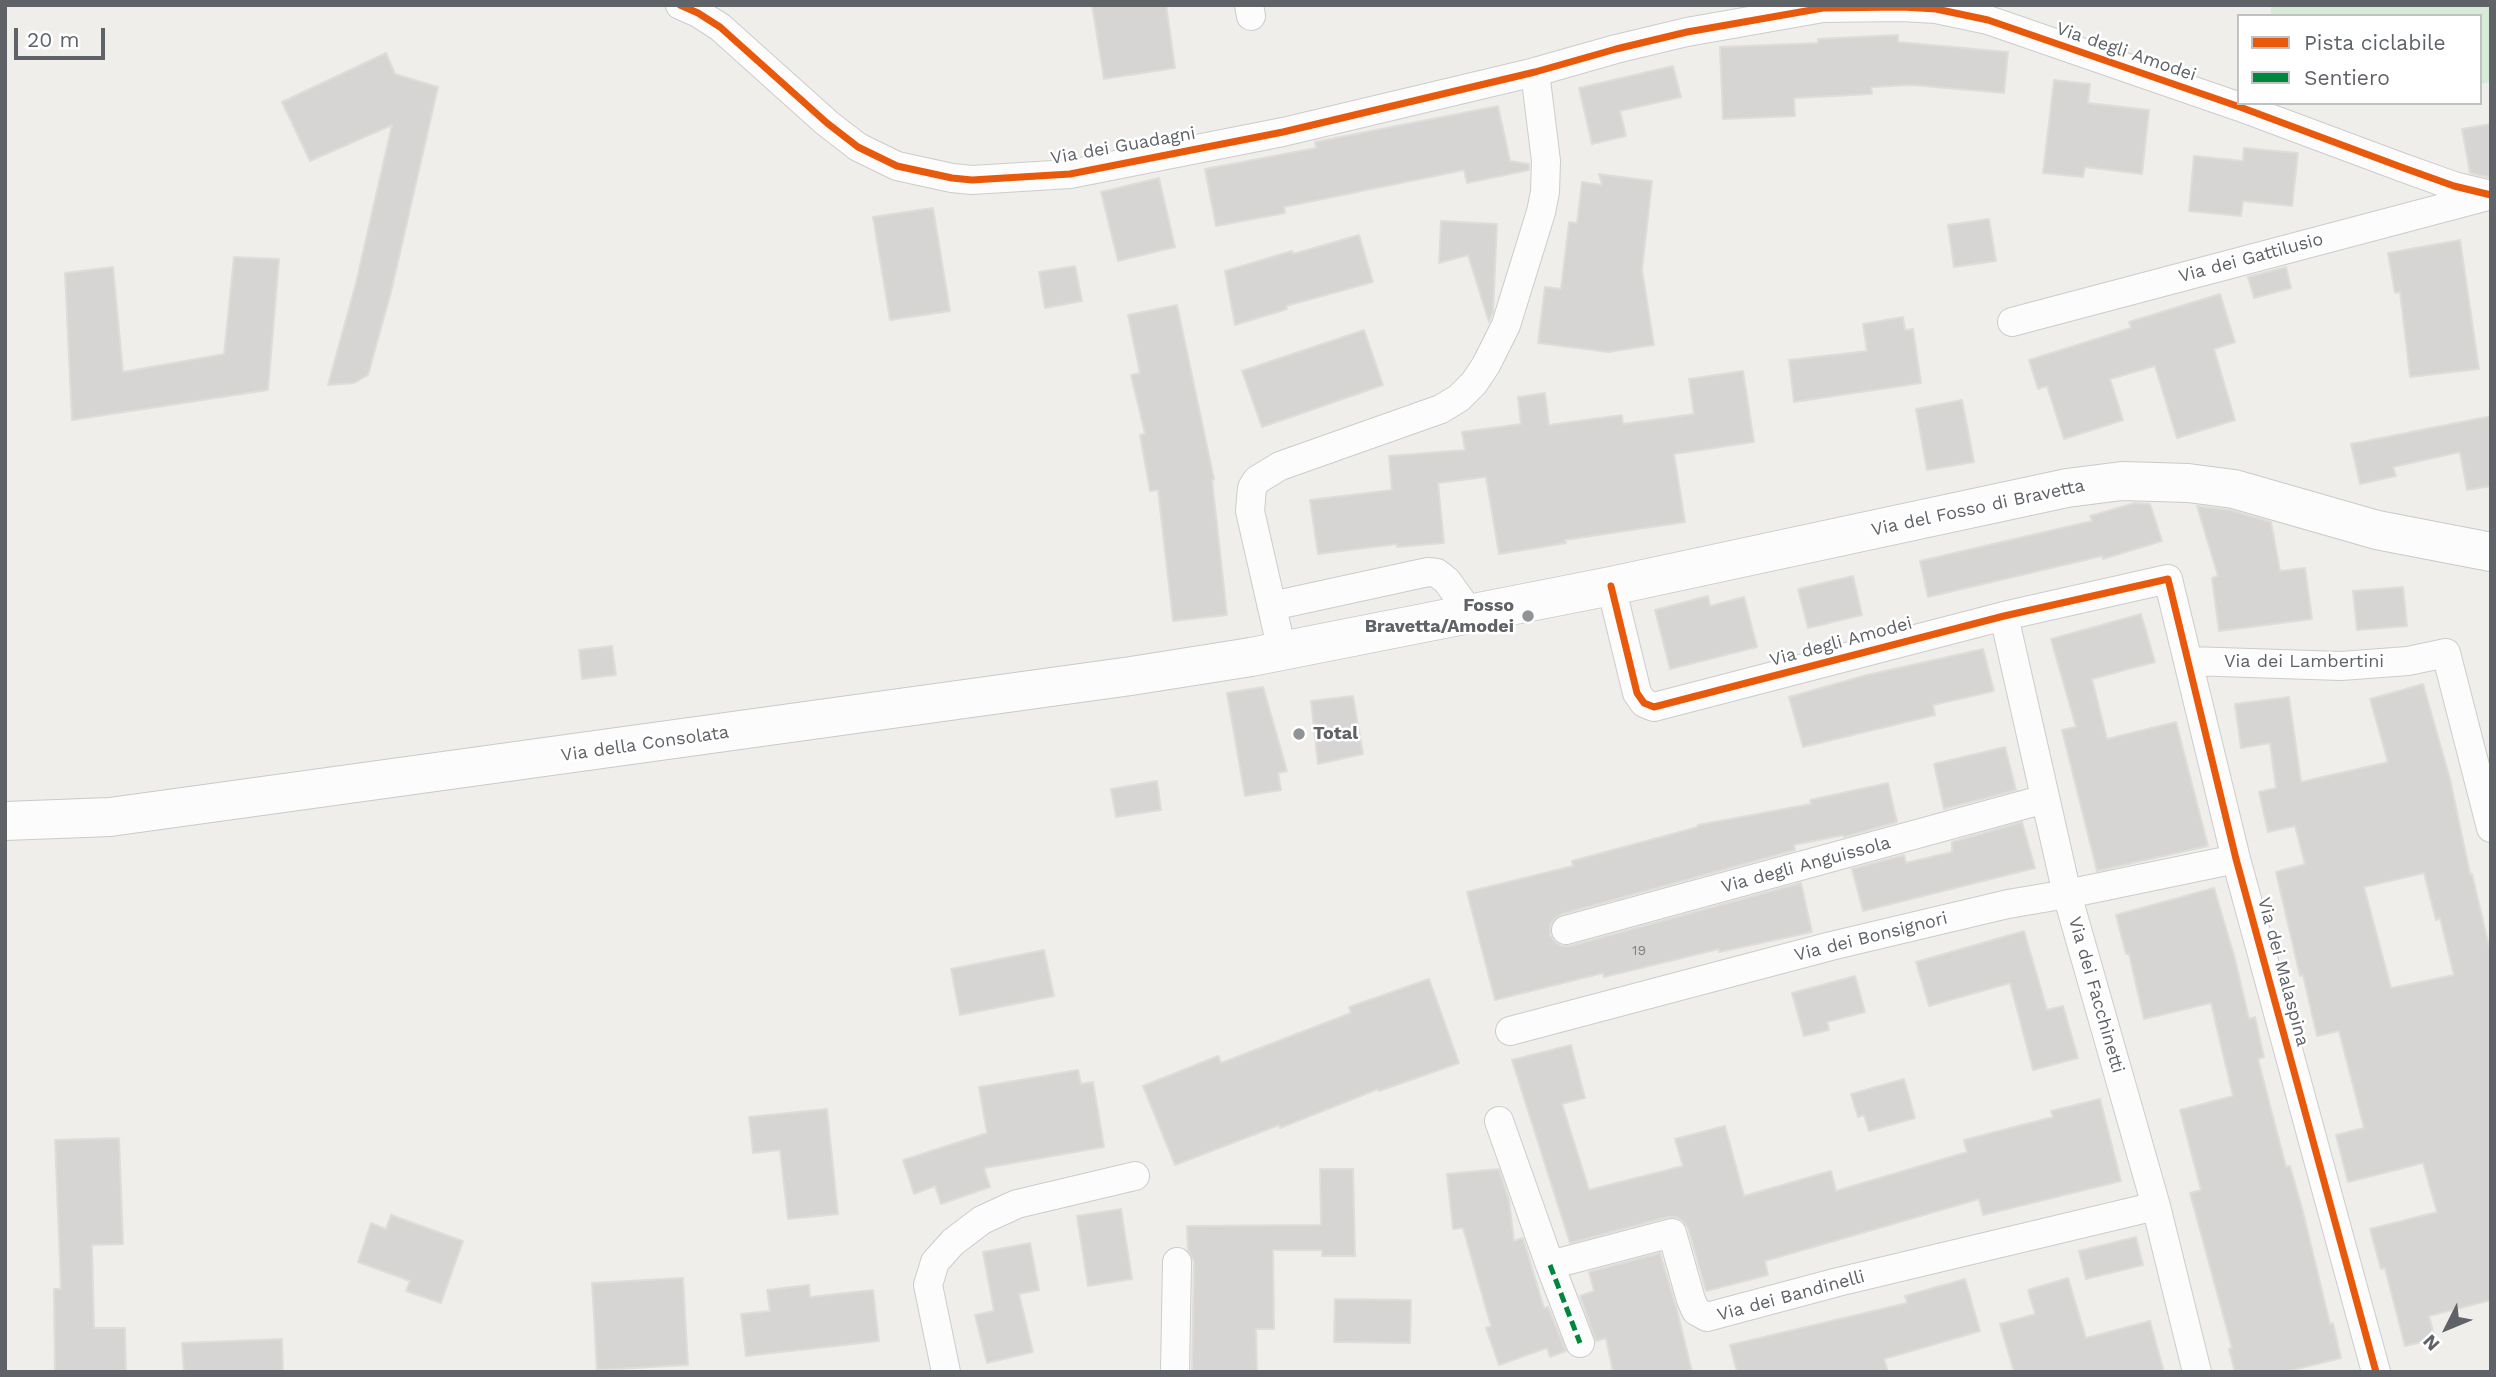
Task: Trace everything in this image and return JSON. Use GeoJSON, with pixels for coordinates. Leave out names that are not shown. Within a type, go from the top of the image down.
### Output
{"type":"FeatureCollection","features":[{"type":"Feature","properties":{"kind":"main road","name":"Via del Fosso di Bravetta"},"geometry":{"type":"LineString","coordinates":[[1282,651],[1611,586],[2067,488],[2122,481],[2177,482],[2234,489],[2377,530],[2491,552]]}},
{"type":"Feature","properties":{"kind":"main road","name":"Via della Consolata"},"geometry":{"type":"LineString","coordinates":[[5,821],[124,815],[1131,676],[1282,651]]}},
{"type":"Feature","properties":{"kind":"street","name":"Via dei Guadagni"},"geometry":{"type":"LineString","coordinates":[[680,5],[714,23],[847,139],[885,162],[915,172],[962,179],[1070,174],[1283,132],[1535,72]]}},
{"type":"Feature","properties":{"kind":"street","name":"Via degli Amodei"},"geometry":{"type":"LineString","coordinates":[[1535,72],[1687,32],[1790,13],[1861,7],[1936,9],[1988,20],[2240,107],[2401,167],[2491,195]]}},
{"type":"Feature","properties":{"kind":"street"},"geometry":{"type":"LineString","coordinates":[[1282,651],[1250,511],[1252,488],[1257,480],[1267,473],[1297,460],[1451,404],[1474,383],[1506,325],[1529,255],[1545,192],[1545,141],[1535,72]]}},
{"type":"Feature","properties":{"kind":"street","name":"Via dei Gattilusio"},"geometry":{"type":"LineString","coordinates":[[2012,322],[2491,195]]}},
{"type":"Feature","properties":{"kind":"street"},"geometry":{"type":"LineString","coordinates":[[1272,606],[1428,572],[1437,573],[1447,581],[1462,602],[1466,615]]}},
{"type":"Feature","properties":{"kind":"street","name":"Via degli Amodei"},"geometry":{"type":"LineString","coordinates":[[1611,586],[1637,694],[1644,703],[1654,707],[2004,615],[2168,579]]}},
{"type":"Feature","properties":{"kind":"street","name":"Via dei Malaspina"},"geometry":{"type":"LineString","coordinates":[[2168,579],[2236,859],[2376,1372]]}},
{"type":"Feature","properties":{"kind":"street","name":"Via dei Facchinetti"},"geometry":{"type":"LineString","coordinates":[[2004,615],[2067,894],[2155,1206],[2197,1372]]}},
{"type":"Feature","properties":{"kind":"street","name":"Via dei Lambertini"},"geometry":{"type":"LineString","coordinates":[[2189,661],[2341,666],[2408,661],[2446,653],[2490,820]]}},
{"type":"Feature","properties":{"kind":"street","name":"Via degli Anguissola"},"geometry":{"type":"LineString","coordinates":[[1566,930],[2045,799]]}},
{"type":"Feature","properties":{"kind":"street","name":"Via dei Bonsignori"},"geometry":{"type":"LineString","coordinates":[[1510,1031],[1831,946],[2008,904],[2236,859]]}},
{"type":"Feature","properties":{"kind":"street"},"geometry":{"type":"LineString","coordinates":[[1499,1121],[1580,1343]]}},
{"type":"Feature","properties":{"kind":"street"},"geometry":{"type":"LineString","coordinates":[[946,1372],[928,1285],[935,1262],[943,1252],[982,1220],[1017,1204],[1135,1176]]}},
{"type":"Feature","properties":{"kind":"street","name":"Via dei Bandinelli"},"geometry":{"type":"LineString","coordinates":[[1550,1265],[1672,1233],[1691,1300],[1696,1311],[1707,1317],[1838,1282],[2155,1206]]}},
{"type":"Feature","properties":{"kind":"street"},"geometry":{"type":"LineString","coordinates":[[1175,1372],[1177,1262]]}},
{"type":"Feature","properties":{"kind":"green space"},"geometry":{"type":"Polygon","coordinates":[[[2271,5],[2491,5],[2491,82],[2482,84],[2482,14],[2271,14],[2271,5]]]}},
{"type":"Feature","properties":{"kind":"building"},"geometry":{"type":"Polygon","coordinates":[[[1092,5],[1166,5],[1175,68],[1104,79],[1092,5]]]}},
{"type":"Feature","properties":{"kind":"building"},"geometry":{"type":"Polygon","coordinates":[[[1898,35],[1898,42],[2008,52],[2004,93],[1912,85],[1871,87],[1872,94],[1794,98],[1795,116],[1723,119],[1720,47],[1818,43],[1818,39],[1898,35]]]}},
{"type":"Feature","properties":{"kind":"building"},"geometry":{"type":"Polygon","coordinates":[[[386,53],[395,74],[438,87],[391,292],[368,375],[354,383],[328,385],[356,283],[392,125],[310,161],[282,102],[386,53]]]}},
{"type":"Feature","properties":{"kind":"building"},"geometry":{"type":"Polygon","coordinates":[[[1673,66],[1681,97],[1620,111],[1626,136],[1592,144],[1579,88],[1673,66]]]}},
{"type":"Feature","properties":{"kind":"building"},"geometry":{"type":"Polygon","coordinates":[[[2054,80],[2090,84],[2088,103],[2149,110],[2142,174],[2085,167],[2083,177],[2043,173],[2054,80]]]}},
{"type":"Feature","properties":{"kind":"building"},"geometry":{"type":"Polygon","coordinates":[[[1498,106],[1510,161],[1529,164],[1529,170],[1467,183],[1464,170],[1284,207],[1285,213],[1216,226],[1205,169],[1316,148],[1315,142],[1498,106]]]}},
{"type":"Feature","properties":{"kind":"building"},"geometry":{"type":"Polygon","coordinates":[[[2491,124],[2491,178],[2470,173],[2462,129],[2491,124]]]}},
{"type":"Feature","properties":{"kind":"building"},"geometry":{"type":"Polygon","coordinates":[[[2244,148],[2298,153],[2292,206],[2243,201],[2241,216],[2189,211],[2194,156],[2243,161],[2244,148]]]}},
{"type":"Feature","properties":{"kind":"building"},"geometry":{"type":"Polygon","coordinates":[[[1599,174],[1652,181],[1642,270],[1654,345],[1608,352],[1538,343],[1545,287],[1561,289],[1569,222],[1577,223],[1582,182],[1602,185],[1599,174]]]}},
{"type":"Feature","properties":{"kind":"building"},"geometry":{"type":"Polygon","coordinates":[[[1159,178],[1175,247],[1118,261],[1101,192],[1159,178]]]}},
{"type":"Feature","properties":{"kind":"building"},"geometry":{"type":"Polygon","coordinates":[[[933,208],[950,311],[890,320],[873,217],[933,208]]]}},
{"type":"Feature","properties":{"kind":"building"},"geometry":{"type":"Polygon","coordinates":[[[1989,219],[1996,261],[1954,267],[1948,225],[1989,219]]]}},
{"type":"Feature","properties":{"kind":"building"},"geometry":{"type":"Polygon","coordinates":[[[1441,221],[1497,224],[1493,312],[1489,322],[1468,255],[1439,263],[1441,221]]]}},
{"type":"Feature","properties":{"kind":"building"},"geometry":{"type":"Polygon","coordinates":[[[1359,235],[1373,282],[1286,306],[1287,309],[1235,325],[1225,271],[1359,235]]]}},
{"type":"Feature","properties":{"kind":"building"},"geometry":{"type":"Polygon","coordinates":[[[2460,240],[2479,369],[2410,377],[2400,292],[2395,293],[2388,253],[2460,240]]]}},
{"type":"Feature","properties":{"kind":"building"},"geometry":{"type":"Polygon","coordinates":[[[234,257],[279,259],[268,390],[72,420],[65,273],[113,267],[123,372],[224,354],[234,257]]]}},
{"type":"Feature","properties":{"kind":"building"},"geometry":{"type":"Polygon","coordinates":[[[1075,266],[1082,301],[1045,308],[1039,272],[1075,266]]]}},
{"type":"Feature","properties":{"kind":"building"},"geometry":{"type":"Polygon","coordinates":[[[2286,267],[2291,288],[2254,298],[2248,277],[2286,267]]]}},
{"type":"Feature","properties":{"kind":"building"},"geometry":{"type":"Polygon","coordinates":[[[2220,294],[2235,342],[2214,349],[2235,420],[2177,438],[2155,366],[2110,379],[2123,420],[2064,439],[2047,386],[2038,389],[2029,360],[2131,328],[2129,322],[2220,294]]]}},
{"type":"Feature","properties":{"kind":"building"},"geometry":{"type":"Polygon","coordinates":[[[1177,305],[1214,479],[1227,615],[1173,621],[1158,490],[1150,491],[1140,435],[1145,434],[1131,375],[1140,373],[1128,315],[1177,305]]]}},
{"type":"Feature","properties":{"kind":"building"},"geometry":{"type":"Polygon","coordinates":[[[1903,317],[1905,330],[1913,329],[1921,383],[1794,402],[1789,360],[1867,351],[1863,324],[1903,317]]]}},
{"type":"Feature","properties":{"kind":"building"},"geometry":{"type":"Polygon","coordinates":[[[1364,330],[1383,385],[1262,427],[1242,371],[1364,330]]]}},
{"type":"Feature","properties":{"kind":"building"},"geometry":{"type":"Polygon","coordinates":[[[1743,371],[1754,442],[1674,454],[1685,522],[1565,540],[1566,543],[1499,554],[1486,477],[1438,483],[1444,543],[1397,547],[1397,544],[1318,554],[1310,500],[1392,490],[1389,456],[1465,450],[1462,432],[1521,424],[1518,397],[1545,393],[1549,425],[1622,415],[1623,424],[1694,414],[1689,379],[1743,371]]]}},
{"type":"Feature","properties":{"kind":"building"},"geometry":{"type":"Polygon","coordinates":[[[1962,400],[1974,462],[1927,470],[1916,409],[1962,400]]]}},
{"type":"Feature","properties":{"kind":"building"},"geometry":{"type":"Polygon","coordinates":[[[2491,416],[2491,486],[2467,490],[2460,452],[2393,467],[2396,476],[2360,484],[2351,444],[2491,416]]]}},
{"type":"Feature","properties":{"kind":"building"},"geometry":{"type":"Polygon","coordinates":[[[2135,503],[2150,504],[2162,541],[2103,559],[2102,556],[1928,597],[1920,561],[2092,521],[2090,516],[2135,503]]]}},
{"type":"Feature","properties":{"kind":"building"},"geometry":{"type":"Polygon","coordinates":[[[2197,506],[2230,510],[2271,522],[2280,571],[2305,568],[2312,619],[2219,631],[2212,578],[2218,576],[2197,506]]]}},
{"type":"Feature","properties":{"kind":"building"},"geometry":{"type":"Polygon","coordinates":[[[1853,576],[1862,615],[1808,628],[1798,589],[1853,576]]]}},
{"type":"Feature","properties":{"kind":"building"},"geometry":{"type":"Polygon","coordinates":[[[2403,587],[2407,626],[2357,630],[2353,591],[2403,587]]]}},
{"type":"Feature","properties":{"kind":"building"},"geometry":{"type":"Polygon","coordinates":[[[1708,596],[1710,606],[1744,597],[1757,647],[1670,669],[1655,610],[1708,596]]]}},
{"type":"Feature","properties":{"kind":"building"},"geometry":{"type":"Polygon","coordinates":[[[2141,614],[2155,662],[2092,679],[2107,739],[2176,722],[2208,846],[2097,871],[2062,730],[2076,727],[2051,639],[2141,614]]]}},
{"type":"Feature","properties":{"kind":"building"},"geometry":{"type":"Polygon","coordinates":[[[612,646],[616,675],[582,679],[579,650],[612,646]]]}},
{"type":"Feature","properties":{"kind":"building"},"geometry":{"type":"Polygon","coordinates":[[[1983,649],[1994,691],[1933,705],[1935,715],[1803,747],[1789,697],[1867,675],[1983,649]]]}},
{"type":"Feature","properties":{"kind":"building"},"geometry":{"type":"Polygon","coordinates":[[[2423,684],[2450,779],[2491,955],[2491,1300],[2429,1316],[2435,1339],[2405,1346],[2385,1268],[2381,1269],[2370,1229],[2437,1212],[2423,1163],[2348,1182],[2336,1135],[2364,1128],[2339,1031],[2317,1036],[2276,872],[2305,864],[2295,826],[2268,832],[2259,792],[2276,788],[2270,743],[2241,748],[2235,704],[2289,697],[2301,782],[2388,762],[2370,699],[2423,684]],[[2424,873],[2364,887],[2391,988],[2454,975],[2440,918],[2436,920],[2424,873]]]}},
{"type":"Feature","properties":{"kind":"building"},"geometry":{"type":"Polygon","coordinates":[[[1263,687],[1287,771],[1278,773],[1281,790],[1245,796],[1227,693],[1263,687]]]}},
{"type":"Feature","properties":{"kind":"building"},"geometry":{"type":"Polygon","coordinates":[[[1353,696],[1363,754],[1318,764],[1311,701],[1353,696]]]}},
{"type":"Feature","properties":{"kind":"building"},"geometry":{"type":"Polygon","coordinates":[[[2005,747],[2016,790],[1944,809],[1934,764],[2005,747]]]}},
{"type":"Feature","properties":{"kind":"building"},"geometry":{"type":"Polygon","coordinates":[[[1157,781],[1161,810],[1116,817],[1111,789],[1157,781]]]}},
{"type":"Feature","properties":{"kind":"building"},"geometry":{"type":"Polygon","coordinates":[[[1888,783],[1897,822],[1844,837],[1843,835],[1794,845],[1795,850],[1562,914],[1554,919],[1550,926],[1550,935],[1555,942],[1570,946],[1801,883],[1812,932],[1719,952],[1719,949],[1604,977],[1603,973],[1495,1000],[1467,892],[1573,866],[1572,861],[1698,825],[1811,804],[1810,800],[1888,783]]]}},
{"type":"Feature","properties":{"kind":"building"},"geometry":{"type":"Polygon","coordinates":[[[2022,822],[2035,868],[1863,911],[1852,869],[1904,855],[1906,863],[1952,852],[1952,842],[2022,822]]]}},
{"type":"Feature","properties":{"kind":"building"},"geometry":{"type":"Polygon","coordinates":[[[2214,888],[2249,1019],[2255,1017],[2264,1057],[2258,1059],[2286,1167],[2290,1166],[2303,1212],[2341,1358],[2285,1372],[2235,1372],[2229,1349],[2232,1348],[2190,1193],[2201,1190],[2180,1110],[2233,1096],[2211,1003],[2144,1019],[2129,954],[2126,954],[2116,915],[2214,888]]]}},
{"type":"Feature","properties":{"kind":"building"},"geometry":{"type":"Polygon","coordinates":[[[2024,931],[2047,1010],[2063,1006],[2078,1058],[2033,1070],[2010,983],[1929,1006],[1916,962],[2024,931]]]}},
{"type":"Feature","properties":{"kind":"building"},"geometry":{"type":"Polygon","coordinates":[[[1044,950],[1054,996],[960,1015],[951,969],[1044,950]]]}},
{"type":"Feature","properties":{"kind":"building"},"geometry":{"type":"Polygon","coordinates":[[[1855,976],[1865,1012],[1827,1022],[1829,1030],[1804,1036],[1792,993],[1855,976]]]}},
{"type":"Feature","properties":{"kind":"building"},"geometry":{"type":"Polygon","coordinates":[[[1429,979],[1459,1063],[1379,1091],[1378,1089],[1280,1128],[1279,1125],[1175,1165],[1143,1086],[1218,1056],[1221,1063],[1351,1013],[1349,1007],[1429,979]]]}},
{"type":"Feature","properties":{"kind":"building"},"geometry":{"type":"Polygon","coordinates":[[[1571,1045],[1585,1098],[1562,1104],[1589,1190],[1683,1166],[1675,1139],[1725,1126],[1744,1196],[1831,1171],[1836,1191],[1967,1152],[1964,1140],[2053,1117],[2051,1111],[2100,1099],[2121,1181],[1983,1215],[1979,1199],[1765,1261],[1768,1275],[1706,1291],[1688,1228],[1677,1217],[1668,1217],[1570,1243],[1512,1060],[1571,1045]]]}},
{"type":"Feature","properties":{"kind":"building"},"geometry":{"type":"Polygon","coordinates":[[[1078,1070],[1081,1084],[1093,1082],[1104,1147],[984,1168],[990,1187],[941,1204],[935,1186],[914,1194],[903,1160],[987,1133],[979,1087],[1078,1070]]]}},
{"type":"Feature","properties":{"kind":"building"},"geometry":{"type":"Polygon","coordinates":[[[1904,1079],[1915,1118],[1869,1131],[1864,1115],[1858,1117],[1851,1094],[1904,1079]]]}},
{"type":"Feature","properties":{"kind":"building"},"geometry":{"type":"Polygon","coordinates":[[[827,1109],[838,1214],[788,1219],[780,1150],[753,1153],[749,1117],[827,1109]]]}},
{"type":"Feature","properties":{"kind":"building"},"geometry":{"type":"Polygon","coordinates":[[[119,1138],[123,1244],[92,1245],[94,1328],[125,1328],[126,1372],[55,1372],[54,1289],[61,1289],[55,1140],[119,1138]]]}},
{"type":"Feature","properties":{"kind":"building"},"geometry":{"type":"Polygon","coordinates":[[[1320,1169],[1353,1169],[1355,1256],[1322,1256],[1322,1250],[1273,1250],[1274,1329],[1256,1329],[1257,1372],[1192,1372],[1194,1262],[1188,1250],[1187,1226],[1321,1225],[1320,1169]]]}},
{"type":"Feature","properties":{"kind":"building"},"geometry":{"type":"Polygon","coordinates":[[[1499,1169],[1509,1200],[1514,1241],[1523,1238],[1544,1308],[1548,1307],[1566,1351],[1550,1357],[1547,1348],[1499,1365],[1486,1328],[1491,1326],[1463,1228],[1453,1229],[1447,1174],[1499,1169]]]}},
{"type":"Feature","properties":{"kind":"building"},"geometry":{"type":"Polygon","coordinates":[[[1121,1209],[1132,1279],[1088,1286],[1077,1216],[1121,1209]]]}},
{"type":"Feature","properties":{"kind":"building"},"geometry":{"type":"Polygon","coordinates":[[[391,1215],[463,1241],[441,1303],[406,1291],[410,1281],[358,1262],[371,1223],[386,1229],[391,1215]]]}},
{"type":"Feature","properties":{"kind":"building"},"geometry":{"type":"Polygon","coordinates":[[[2136,1237],[2143,1265],[2086,1279],[2079,1251],[2136,1237]]]}},
{"type":"Feature","properties":{"kind":"building"},"geometry":{"type":"Polygon","coordinates":[[[1030,1243],[1039,1290],[1019,1294],[1033,1352],[987,1363],[975,1315],[994,1311],[983,1252],[1030,1243]]]}},
{"type":"Feature","properties":{"kind":"building"},"geometry":{"type":"Polygon","coordinates":[[[1660,1253],[1692,1372],[1613,1372],[1606,1338],[1596,1341],[1580,1296],[1594,1291],[1589,1272],[1660,1253]]]}},
{"type":"Feature","properties":{"kind":"building"},"geometry":{"type":"Polygon","coordinates":[[[683,1278],[688,1365],[597,1370],[592,1283],[683,1278]]]}},
{"type":"Feature","properties":{"kind":"building"},"geometry":{"type":"Polygon","coordinates":[[[2068,1278],[2086,1338],[2150,1321],[2164,1372],[2014,1372],[2000,1324],[2035,1314],[2028,1290],[2068,1278]]]}},
{"type":"Feature","properties":{"kind":"building"},"geometry":{"type":"Polygon","coordinates":[[[1965,1279],[1980,1331],[1884,1359],[1888,1372],[1737,1372],[1730,1345],[1907,1303],[1905,1296],[1965,1279]]]}},
{"type":"Feature","properties":{"kind":"building"},"geometry":{"type":"Polygon","coordinates":[[[809,1285],[810,1297],[873,1290],[879,1341],[746,1356],[741,1314],[770,1311],[767,1290],[809,1285]]]}},
{"type":"Feature","properties":{"kind":"building"},"geometry":{"type":"Polygon","coordinates":[[[1335,1299],[1411,1300],[1410,1343],[1334,1342],[1335,1299]]]}},
{"type":"Feature","properties":{"kind":"building"},"geometry":{"type":"Polygon","coordinates":[[[282,1339],[283,1372],[184,1372],[182,1343],[282,1339]]]}},
{"type":"Feature","properties":{"kind":"marked path"},"geometry":{"type":"LineString","coordinates":[[1550,1265],[1580,1343]]}},
{"type":"Feature","properties":{"kind":"cycle path"},"geometry":{"type":"LineString","coordinates":[[680,5],[720,27],[827,123],[858,147],[897,166],[952,178],[972,180],[1070,174],[1283,132],[1535,72],[1687,32],[1823,8],[1902,7],[1936,9],[1988,20],[2240,107],[2454,186],[2491,195]]}},
{"type":"Feature","properties":{"kind":"cycle path"},"geometry":{"type":"LineString","coordinates":[[1611,586],[1637,693],[1644,703],[1654,707],[2004,616],[2168,579],[2236,859],[2376,1372]]}},
{"type":"Feature","properties":{"kind":"place","name":"Fosso Bravetta/Amodei"},"geometry":{"type":"Point","coordinates":[1528,616]}},
{"type":"Feature","properties":{"kind":"place","name":"Total"},"geometry":{"type":"Point","coordinates":[1299,734]}}]}
